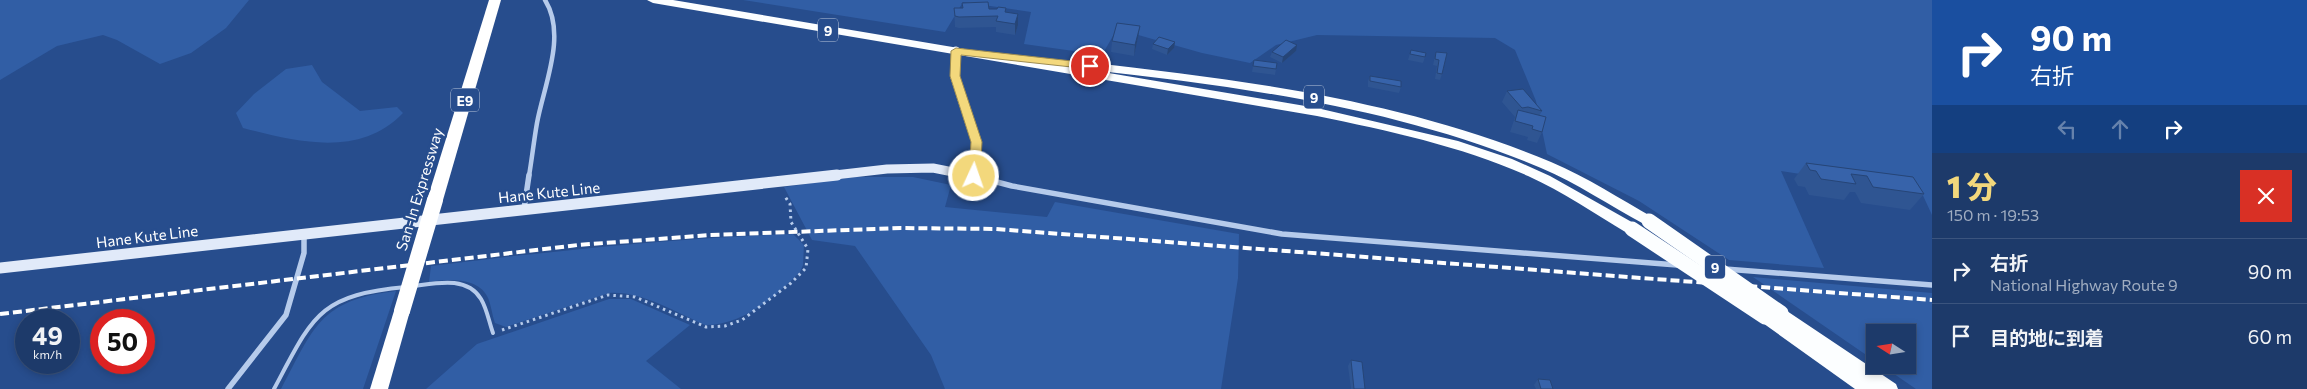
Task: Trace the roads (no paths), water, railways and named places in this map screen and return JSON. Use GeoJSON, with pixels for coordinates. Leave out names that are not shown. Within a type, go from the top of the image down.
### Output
{"type":"FeatureCollection","features":[{"type":"Feature","properties":{"kind":"highway","name":"San-In Expressway"},"geometry":{"type":"LineString","coordinates":[[379,389],[495,0]]}},
{"type":"Feature","properties":{"kind":"highway","name":"9"},"geometry":{"type":"LineString","coordinates":[[654,0],[1309,111],[1406,131],[1468,148],[1533,173],[1632,229],[1765,317],[1868,389]]}},
{"type":"Feature","properties":{"kind":"highway","name":"9"},"geometry":{"type":"LineString","coordinates":[[956,51],[1108,68],[1326,98],[1422,121],[1471,136],[1548,166],[1649,221],[1890,389]]}},
{"type":"Feature","properties":{"kind":"main road"},"geometry":{"type":"LineString","coordinates":[[956,51],[955,76],[976,142],[974,176]]}},
{"type":"Feature","properties":{"kind":"main road","name":"Hane Kute Line"},"geometry":{"type":"LineString","coordinates":[[0,268],[887,169],[933,168],[974,176]]}},
{"type":"Feature","properties":{"kind":"street"},"geometry":{"type":"LineString","coordinates":[[524,210],[538,120],[552,61],[554,16],[545,0]]}},
{"type":"Feature","properties":{"kind":"street"},"geometry":{"type":"LineString","coordinates":[[974,176],[1012,186],[1282,234],[1932,285]]}},
{"type":"Feature","properties":{"kind":"street"},"geometry":{"type":"LineString","coordinates":[[228,389],[286,315],[304,253],[304,233]]}},
{"type":"Feature","properties":{"kind":"lane"},"geometry":{"type":"LineString","coordinates":[[274,389],[311,323],[324,311],[344,298],[362,292],[454,282],[473,290],[480,299],[492,333]]}},
{"type":"Feature","properties":{"kind":"railway"},"geometry":{"type":"LineString","coordinates":[[0,314],[578,245],[710,235],[901,228],[996,229],[1932,300]]}}]}
